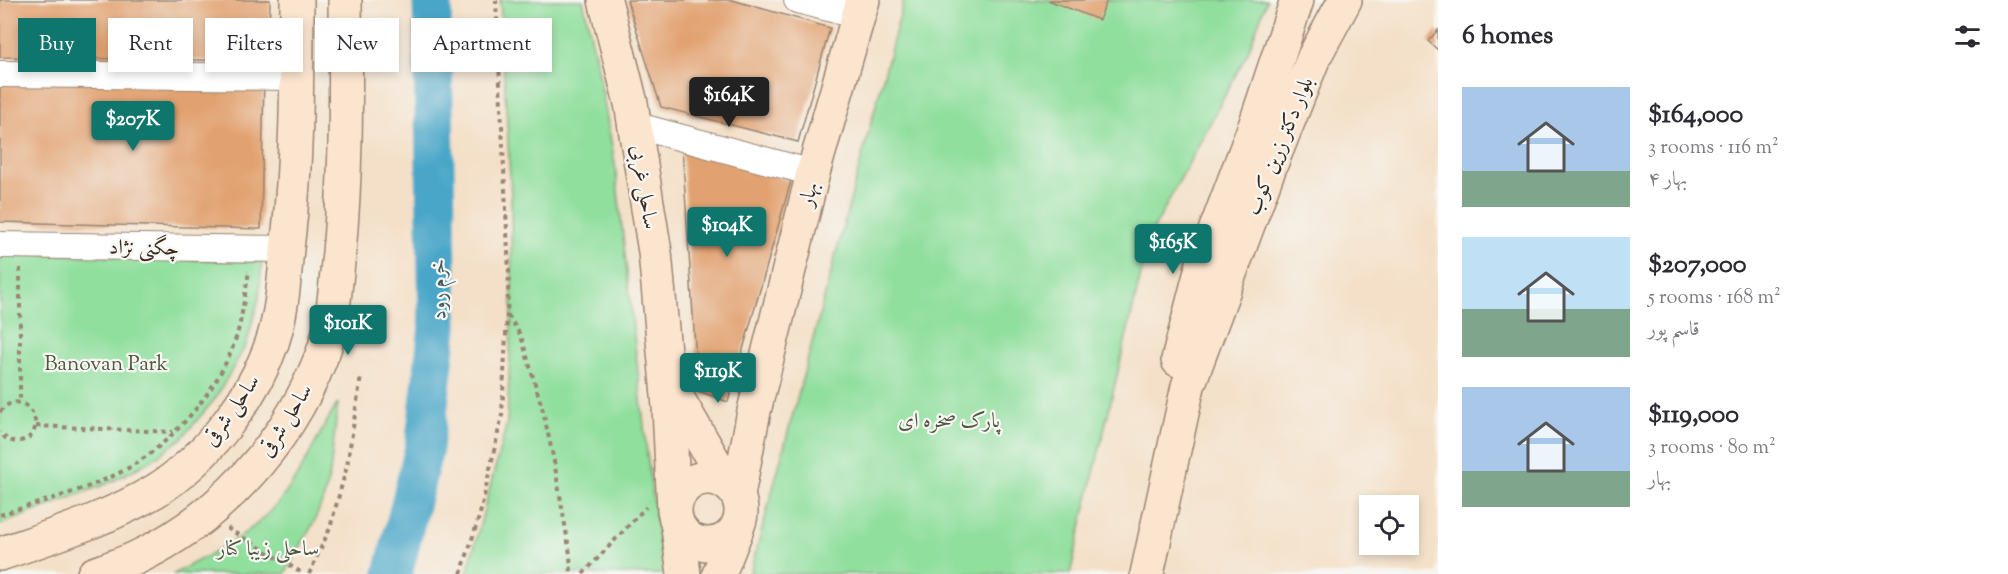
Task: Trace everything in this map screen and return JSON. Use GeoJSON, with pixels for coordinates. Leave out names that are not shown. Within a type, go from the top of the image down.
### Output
{"type":"FeatureCollection","features":[{"type":"Feature","properties":{"kind":"main road","name":"ساحلی شرقی"},"geometry":{"type":"LineString","coordinates":[[0,554],[112,513],[156,490],[189,465],[225,426],[254,384],[272,343],[282,302],[291,227],[297,77],[297,0]]}},
{"type":"Feature","properties":{"kind":"main road","name":"ساحل شرقی"},"geometry":{"type":"LineString","coordinates":[[94,574],[136,558],[181,532],[218,506],[258,463],[293,415],[321,359],[333,309],[342,231],[346,75],[345,0]]}},
{"type":"Feature","properties":{"kind":"main road","name":"ساحلی غربی"},"geometry":{"type":"LineString","coordinates":[[604,0],[631,103],[655,252],[675,505],[684,574]]}},
{"type":"Feature","properties":{"kind":"main road","name":"بلوار دکتر زرین کوب"},"geometry":{"type":"LineString","coordinates":[[1126,574],[1161,422],[1203,264],[1256,123],[1297,0]]}},
{"type":"Feature","properties":{"kind":"main road","name":"بلوار دکتر زرین کوب"},"geometry":{"type":"LineString","coordinates":[[1147,574],[1188,386],[1267,174],[1314,57],[1345,0]]}},
{"type":"Feature","properties":{"kind":"main road","name":"بهار"},"geometry":{"type":"LineString","coordinates":[[732,489],[754,411],[813,173],[861,8]]}},
{"type":"Feature","properties":{"kind":"main road"},"geometry":{"type":"LineString","coordinates":[[666,377],[732,489],[742,512],[719,574]]}},
{"type":"Feature","properties":{"kind":"main road"},"geometry":{"type":"LineString","coordinates":[[684,411],[705,427],[721,431],[738,428],[754,411]]}},
{"type":"Feature","properties":{"kind":"main road"},"geometry":{"type":"LineString","coordinates":[[732,489],[709,477],[692,481],[679,493],[675,505],[690,540],[707,545],[724,541],[737,529]]}},
{"type":"Feature","properties":{"kind":"street"},"geometry":{"type":"LineString","coordinates":[[797,0],[861,8]]}},
{"type":"Feature","properties":{"kind":"street"},"geometry":{"type":"LineString","coordinates":[[0,74],[297,77]]}},
{"type":"Feature","properties":{"kind":"street"},"geometry":{"type":"LineString","coordinates":[[634,125],[813,173]]}},
{"type":"Feature","properties":{"kind":"street","name":"چگنی نژاد"},"geometry":{"type":"LineString","coordinates":[[5,255],[288,249]]}},
{"type":"Feature","properties":{"kind":"path"},"geometry":{"type":"LineString","coordinates":[[461,574],[480,514],[502,415],[509,273],[496,0]]}},
{"type":"Feature","properties":{"kind":"path"},"geometry":{"type":"LineString","coordinates":[[5,255],[20,266],[31,266]]}},
{"type":"Feature","properties":{"kind":"path"},"geometry":{"type":"LineString","coordinates":[[20,266],[20,403]]}},
{"type":"Feature","properties":{"kind":"path"},"geometry":{"type":"LineString","coordinates":[[0,515],[115,475],[139,462],[188,418],[210,388],[228,357],[238,331],[249,272],[237,272]]}},
{"type":"Feature","properties":{"kind":"path"},"geometry":{"type":"LineString","coordinates":[[507,315],[521,336],[543,411],[570,554],[571,574]]}},
{"type":"Feature","properties":{"kind":"path"},"geometry":{"type":"LineString","coordinates":[[309,574],[330,528],[347,466],[361,376]]}},
{"type":"Feature","properties":{"kind":"path"},"geometry":{"type":"LineString","coordinates":[[0,412],[10,403],[20,403],[29,407],[35,416],[36,426],[31,435],[23,440],[13,441],[4,437],[0,432]]}},
{"type":"Feature","properties":{"kind":"path"},"geometry":{"type":"LineString","coordinates":[[36,426],[173,432]]}},
{"type":"Feature","properties":{"kind":"path"},"geometry":{"type":"LineString","coordinates":[[583,574],[675,505]]}},
{"type":"Feature","properties":{"kind":"path"},"geometry":{"type":"LineString","coordinates":[[205,515],[303,574]]}},
{"type":"Feature","properties":{"kind":"green space"},"geometry":{"type":"Polygon","coordinates":[[[500,0],[583,0],[615,164],[647,454],[663,574],[467,574],[507,423],[512,306],[511,195],[504,72],[552,72],[552,18],[501,18],[500,0]]]}},
{"type":"Feature","properties":{"kind":"green space","name":"پارک صخره ای"},"geometry":{"type":"Polygon","coordinates":[[[904,0],[1267,0],[1248,52],[1150,236],[1070,574],[750,574],[904,0]]]}},
{"type":"Feature","properties":{"kind":"green space","name":"Banovan Park"},"geometry":{"type":"Polygon","coordinates":[[[0,253],[262,262],[259,298],[246,345],[215,399],[182,438],[152,460],[111,482],[0,525],[0,253]]]}},
{"type":"Feature","properties":{"kind":"green space","name":"ساحلی زیبا کنار"},"geometry":{"type":"Polygon","coordinates":[[[338,403],[330,472],[324,497],[315,520],[285,574],[174,574],[234,540],[267,515],[297,476],[338,403]]]}},
{"type":"Feature","properties":{"kind":"building"},"geometry":{"type":"Polygon","coordinates":[[[0,0],[270,0],[269,18],[205,18],[205,60],[193,60],[193,18],[108,18],[108,59],[96,58],[96,18],[18,18],[18,57],[0,57],[0,0]]]}},
{"type":"Feature","properties":{"kind":"building"},"geometry":{"type":"Polygon","coordinates":[[[627,0],[732,0],[830,28],[798,142],[661,107],[627,0]]]}},
{"type":"Feature","properties":{"kind":"building"},"geometry":{"type":"Polygon","coordinates":[[[1048,0],[1107,0],[1099,20],[1048,0]]]}},
{"type":"Feature","properties":{"kind":"building"},"geometry":{"type":"Polygon","coordinates":[[[1438,30],[1438,50],[1428,41],[1438,30]]]}},
{"type":"Feature","properties":{"kind":"building"},"geometry":{"type":"Polygon","coordinates":[[[264,76],[261,229],[0,222],[0,80],[264,76]]]}},
{"type":"Feature","properties":{"kind":"building"},"geometry":{"type":"Polygon","coordinates":[[[682,147],[791,181],[728,402],[698,391],[682,147]]]}},
{"type":"Feature","properties":{"kind":"waterway","name":"خرم رود"},"geometry":{"type":"LineString","coordinates":[[393,574],[424,448],[438,327],[432,0]]}}]}
